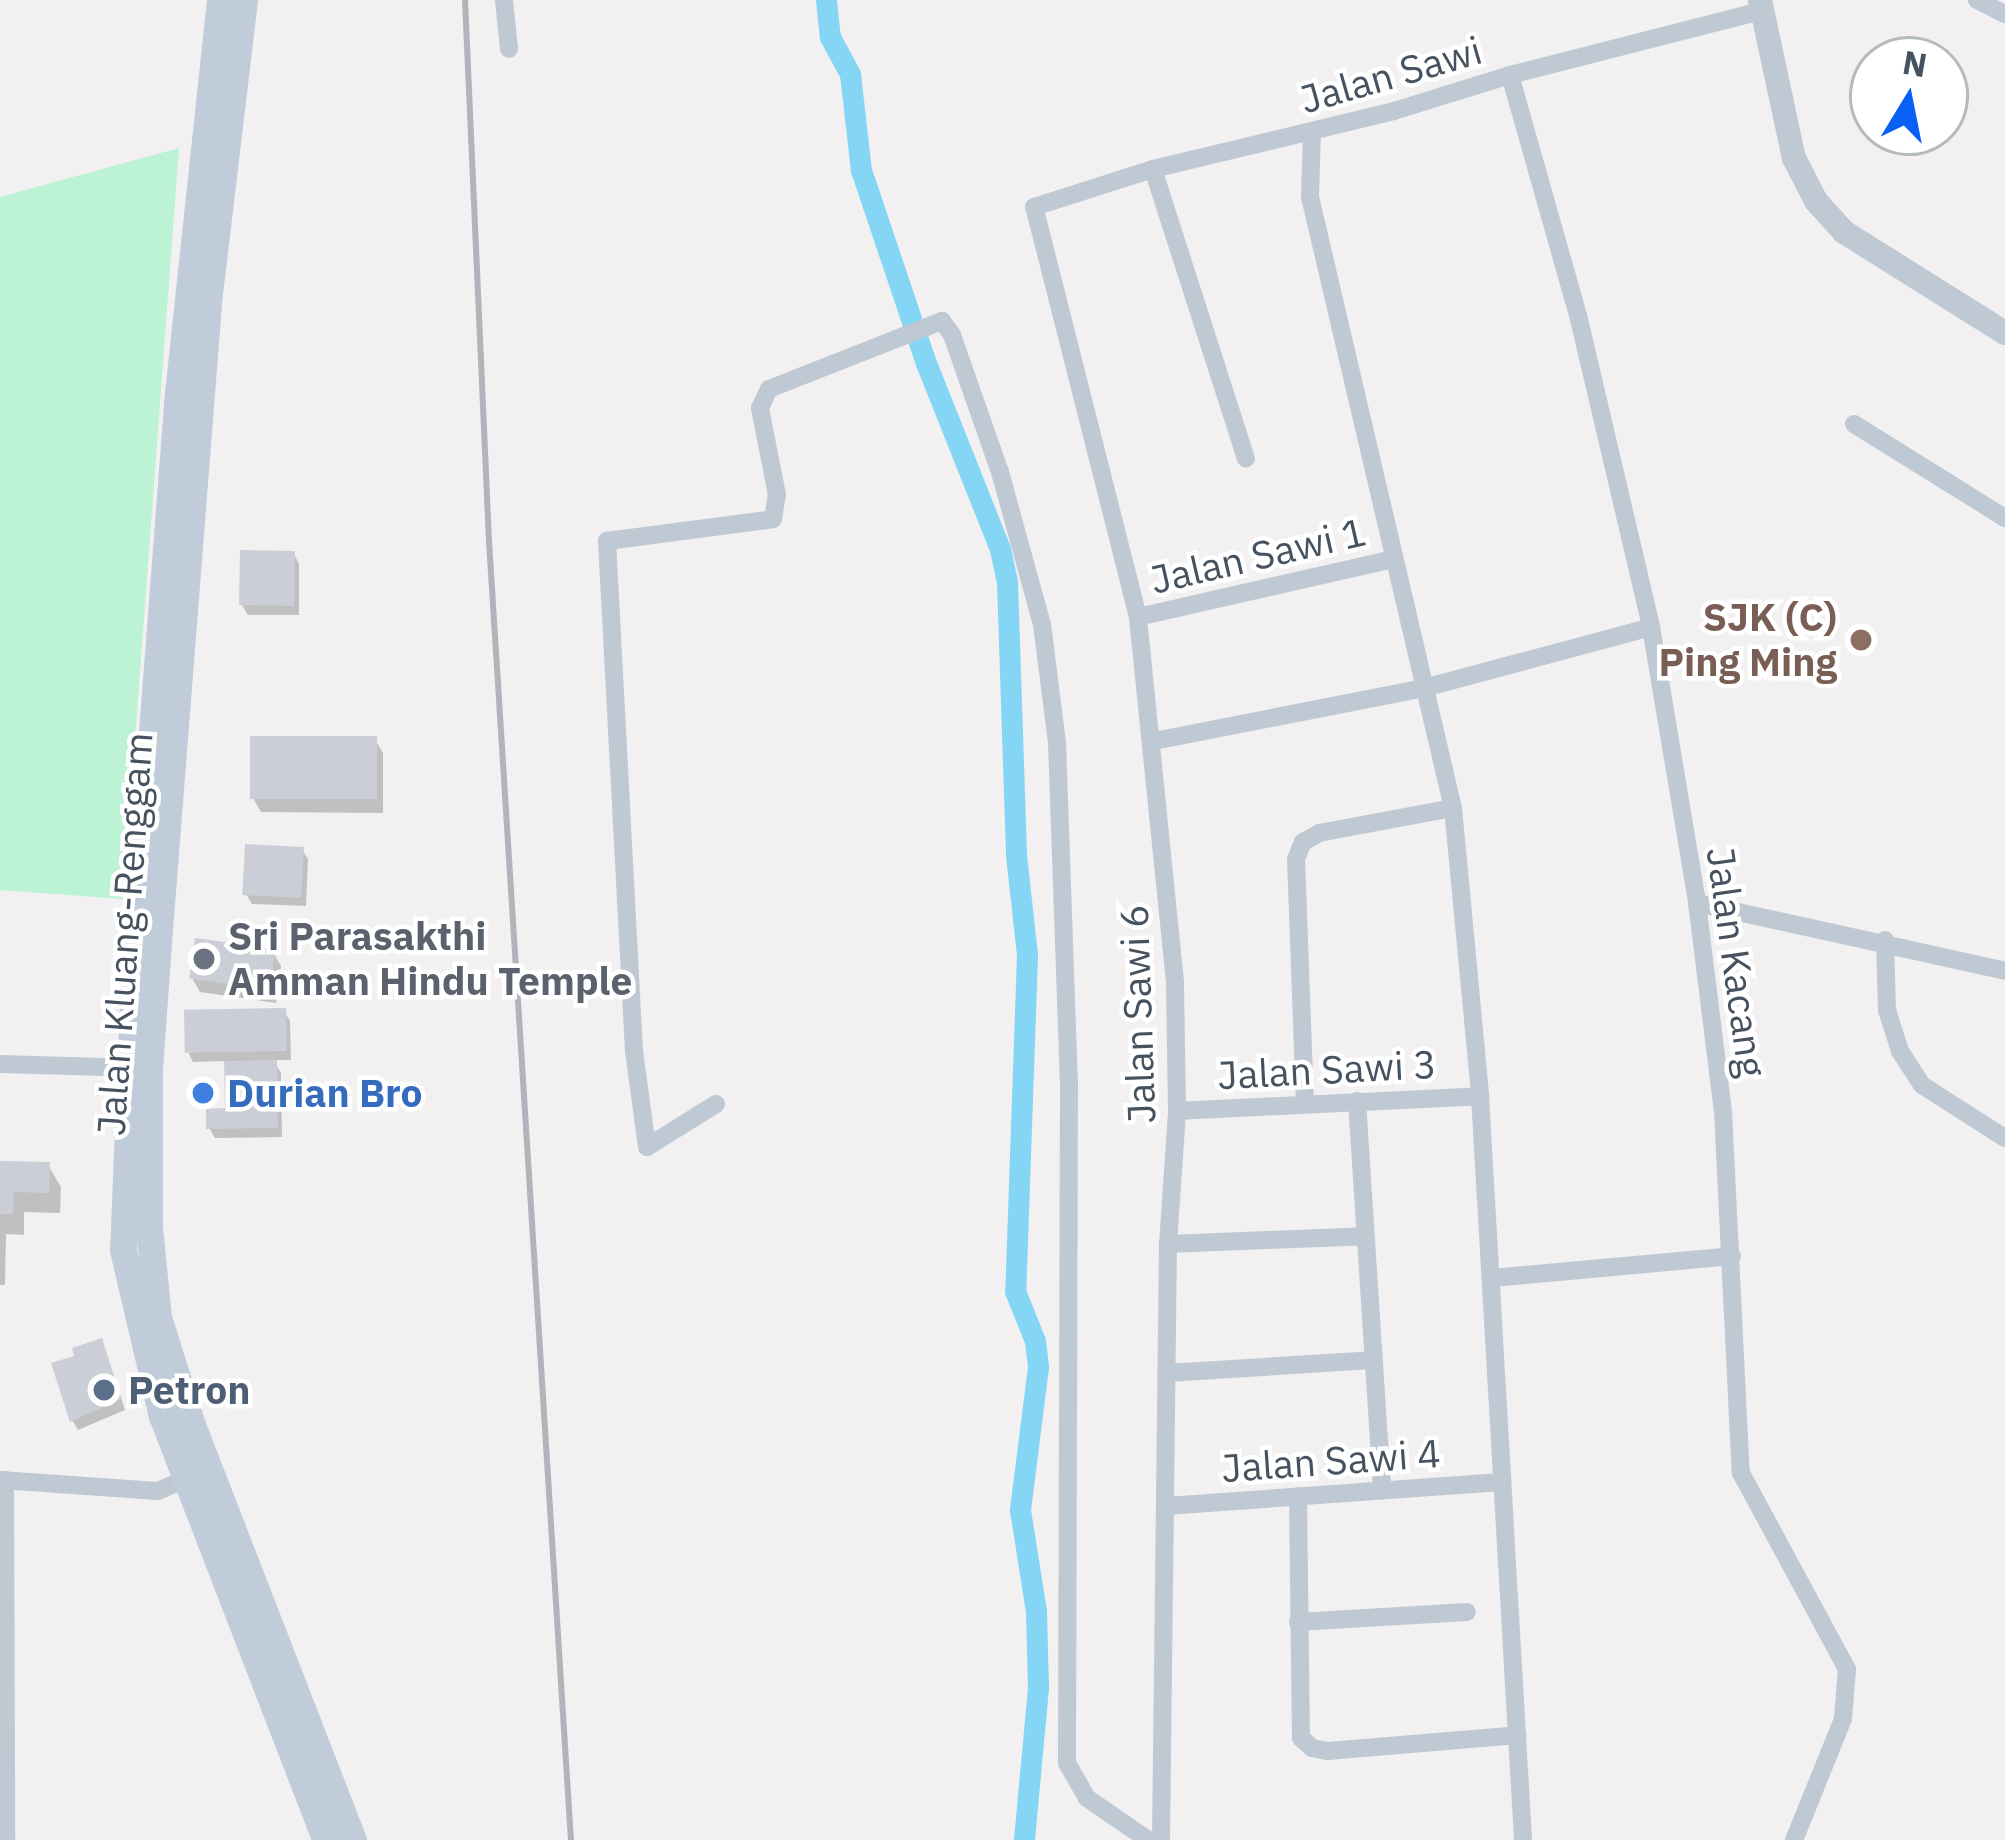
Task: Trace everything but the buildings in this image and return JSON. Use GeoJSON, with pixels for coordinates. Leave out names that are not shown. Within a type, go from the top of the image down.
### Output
{"type":"FeatureCollection","features":[{"type":"Feature","properties":{"kind":"main road","name":"Jalan Kluang-Renggam"},"geometry":{"type":"LineString","coordinates":[[220,0],[179,382],[139,1068],[155,1299],[196,1474],[326,1840]]}},
{"type":"Feature","properties":{"kind":"main road","name":"Jalan Kluang-Renggam"},"geometry":{"type":"LineString","coordinates":[[139,1068],[208,304],[244,0]]}},
{"type":"Feature","properties":{"kind":"main road","name":"Jalan Kluang-Renggam"},"geometry":{"type":"LineString","coordinates":[[196,1474],[353,1840]]}},
{"type":"Feature","properties":{"kind":"street"},"geometry":{"type":"LineString","coordinates":[[503,0],[509,49]]}},
{"type":"Feature","properties":{"kind":"street"},"geometry":{"type":"LineString","coordinates":[[1977,0],[2005,14]]}},
{"type":"Feature","properties":{"kind":"street"},"geometry":{"type":"LineString","coordinates":[[1761,5],[1794,158],[1816,201],[1844,232],[2005,333]]}},
{"type":"Feature","properties":{"kind":"street","name":"Jalan Sawi"},"geometry":{"type":"LineString","coordinates":[[1038,203],[1153,169],[1312,132],[1761,5]]}},
{"type":"Feature","properties":{"kind":"street","name":"Jalan Kacang"},"geometry":{"type":"LineString","coordinates":[[1510,75],[1578,315],[1651,627],[1697,903],[1723,1111],[1741,1473],[1754,1504],[1840,1648],[1849,1681],[1843,1719],[1794,1840]]}},
{"type":"Feature","properties":{"kind":"street"},"geometry":{"type":"LineString","coordinates":[[1312,132],[1310,197],[1453,808],[1480,1096],[1523,1840]]}},
{"type":"Feature","properties":{"kind":"street"},"geometry":{"type":"LineString","coordinates":[[1153,169],[1246,458]]}},
{"type":"Feature","properties":{"kind":"street","name":"Jalan Sawi 6"},"geometry":{"type":"LineString","coordinates":[[1038,203],[1033,214],[1138,616],[1154,741],[1174,982],[1178,1111],[1168,1244],[1161,1840]]}},
{"type":"Feature","properties":{"kind":"street"},"geometry":{"type":"LineString","coordinates":[[716,1104],[647,1147],[634,1051],[607,542],[773,519],[778,495],[760,407],[769,389],[942,321],[952,334],[1000,472],[1042,624],[1057,742],[1069,1081],[1065,1747],[1074,1782],[1087,1798],[1148,1840]]}},
{"type":"Feature","properties":{"kind":"street"},"geometry":{"type":"LineString","coordinates":[[1854,424],[2005,518]]}},
{"type":"Feature","properties":{"kind":"street","name":"Jalan Sawi 1"},"geometry":{"type":"LineString","coordinates":[[1138,616],[1393,560]]}},
{"type":"Feature","properties":{"kind":"street"},"geometry":{"type":"LineString","coordinates":[[1154,741],[1424,688],[1651,627]]}},
{"type":"Feature","properties":{"kind":"street"},"geometry":{"type":"LineString","coordinates":[[1305,1104],[1297,859],[1303,842],[1318,832],[1453,808]]}},
{"type":"Feature","properties":{"kind":"street"},"geometry":{"type":"LineString","coordinates":[[1697,903],[1885,940],[2005,971]]}},
{"type":"Feature","properties":{"kind":"street"},"geometry":{"type":"LineString","coordinates":[[1885,940],[1887,1010],[1900,1051],[1922,1085],[2005,1138]]}},
{"type":"Feature","properties":{"kind":"street"},"geometry":{"type":"LineString","coordinates":[[0,1064],[139,1068]]}},
{"type":"Feature","properties":{"kind":"street","name":"Jalan Sawi 3"},"geometry":{"type":"LineString","coordinates":[[1178,1111],[1480,1096]]}},
{"type":"Feature","properties":{"kind":"street"},"geometry":{"type":"LineString","coordinates":[[1357,1101],[1382,1490]]}},
{"type":"Feature","properties":{"kind":"street"},"geometry":{"type":"LineString","coordinates":[[1168,1244],[1364,1236]]}},
{"type":"Feature","properties":{"kind":"street"},"geometry":{"type":"LineString","coordinates":[[1492,1278],[1732,1256]]}},
{"type":"Feature","properties":{"kind":"street"},"geometry":{"type":"LineString","coordinates":[[1167,1372],[1372,1360]]}},
{"type":"Feature","properties":{"kind":"street"},"geometry":{"type":"LineString","coordinates":[[6,1840],[2,1480],[158,1491],[196,1474]]}},
{"type":"Feature","properties":{"kind":"street","name":"Jalan Sawi 4"},"geometry":{"type":"LineString","coordinates":[[1166,1506],[1501,1482]]}},
{"type":"Feature","properties":{"kind":"street"},"geometry":{"type":"LineString","coordinates":[[1298,1496],[1297,1723],[1301,1738],[1312,1748],[1517,1736]]}},
{"type":"Feature","properties":{"kind":"street"},"geometry":{"type":"LineString","coordinates":[[1298,1622],[1467,1612]]}},
{"type":"Feature","properties":{"kind":"green space"},"geometry":{"type":"Polygon","coordinates":[[[179,148],[123,899],[0,890],[0,197],[179,148]]]}},
{"type":"Feature","properties":{"kind":"waterway"},"geometry":{"type":"LineString","coordinates":[[826,0],[830,37],[850,74],[861,170],[926,363],[1000,549],[1007,582],[1016,855],[1027,955],[1015,1291],[1035,1341],[1038,1367],[1020,1510],[1036,1611],[1038,1688],[1024,1840]]}},
{"type":"Feature","properties":{"kind":"railway"},"geometry":{"type":"LineString","coordinates":[[465,0],[489,541],[571,1840]]}},
{"type":"Feature","properties":{"kind":"place","name":"SJK (C) Ping Ming"},"geometry":{"type":"Point","coordinates":[1861,640]}},
{"type":"Feature","properties":{"kind":"place","name":"Sri Parasakthi Amman Hindu Temple"},"geometry":{"type":"Point","coordinates":[204,959]}},
{"type":"Feature","properties":{"kind":"place","name":"Durian Bro"},"geometry":{"type":"Point","coordinates":[203,1093]}},
{"type":"Feature","properties":{"kind":"place","name":"Petron"},"geometry":{"type":"Point","coordinates":[104,1390]}}]}
